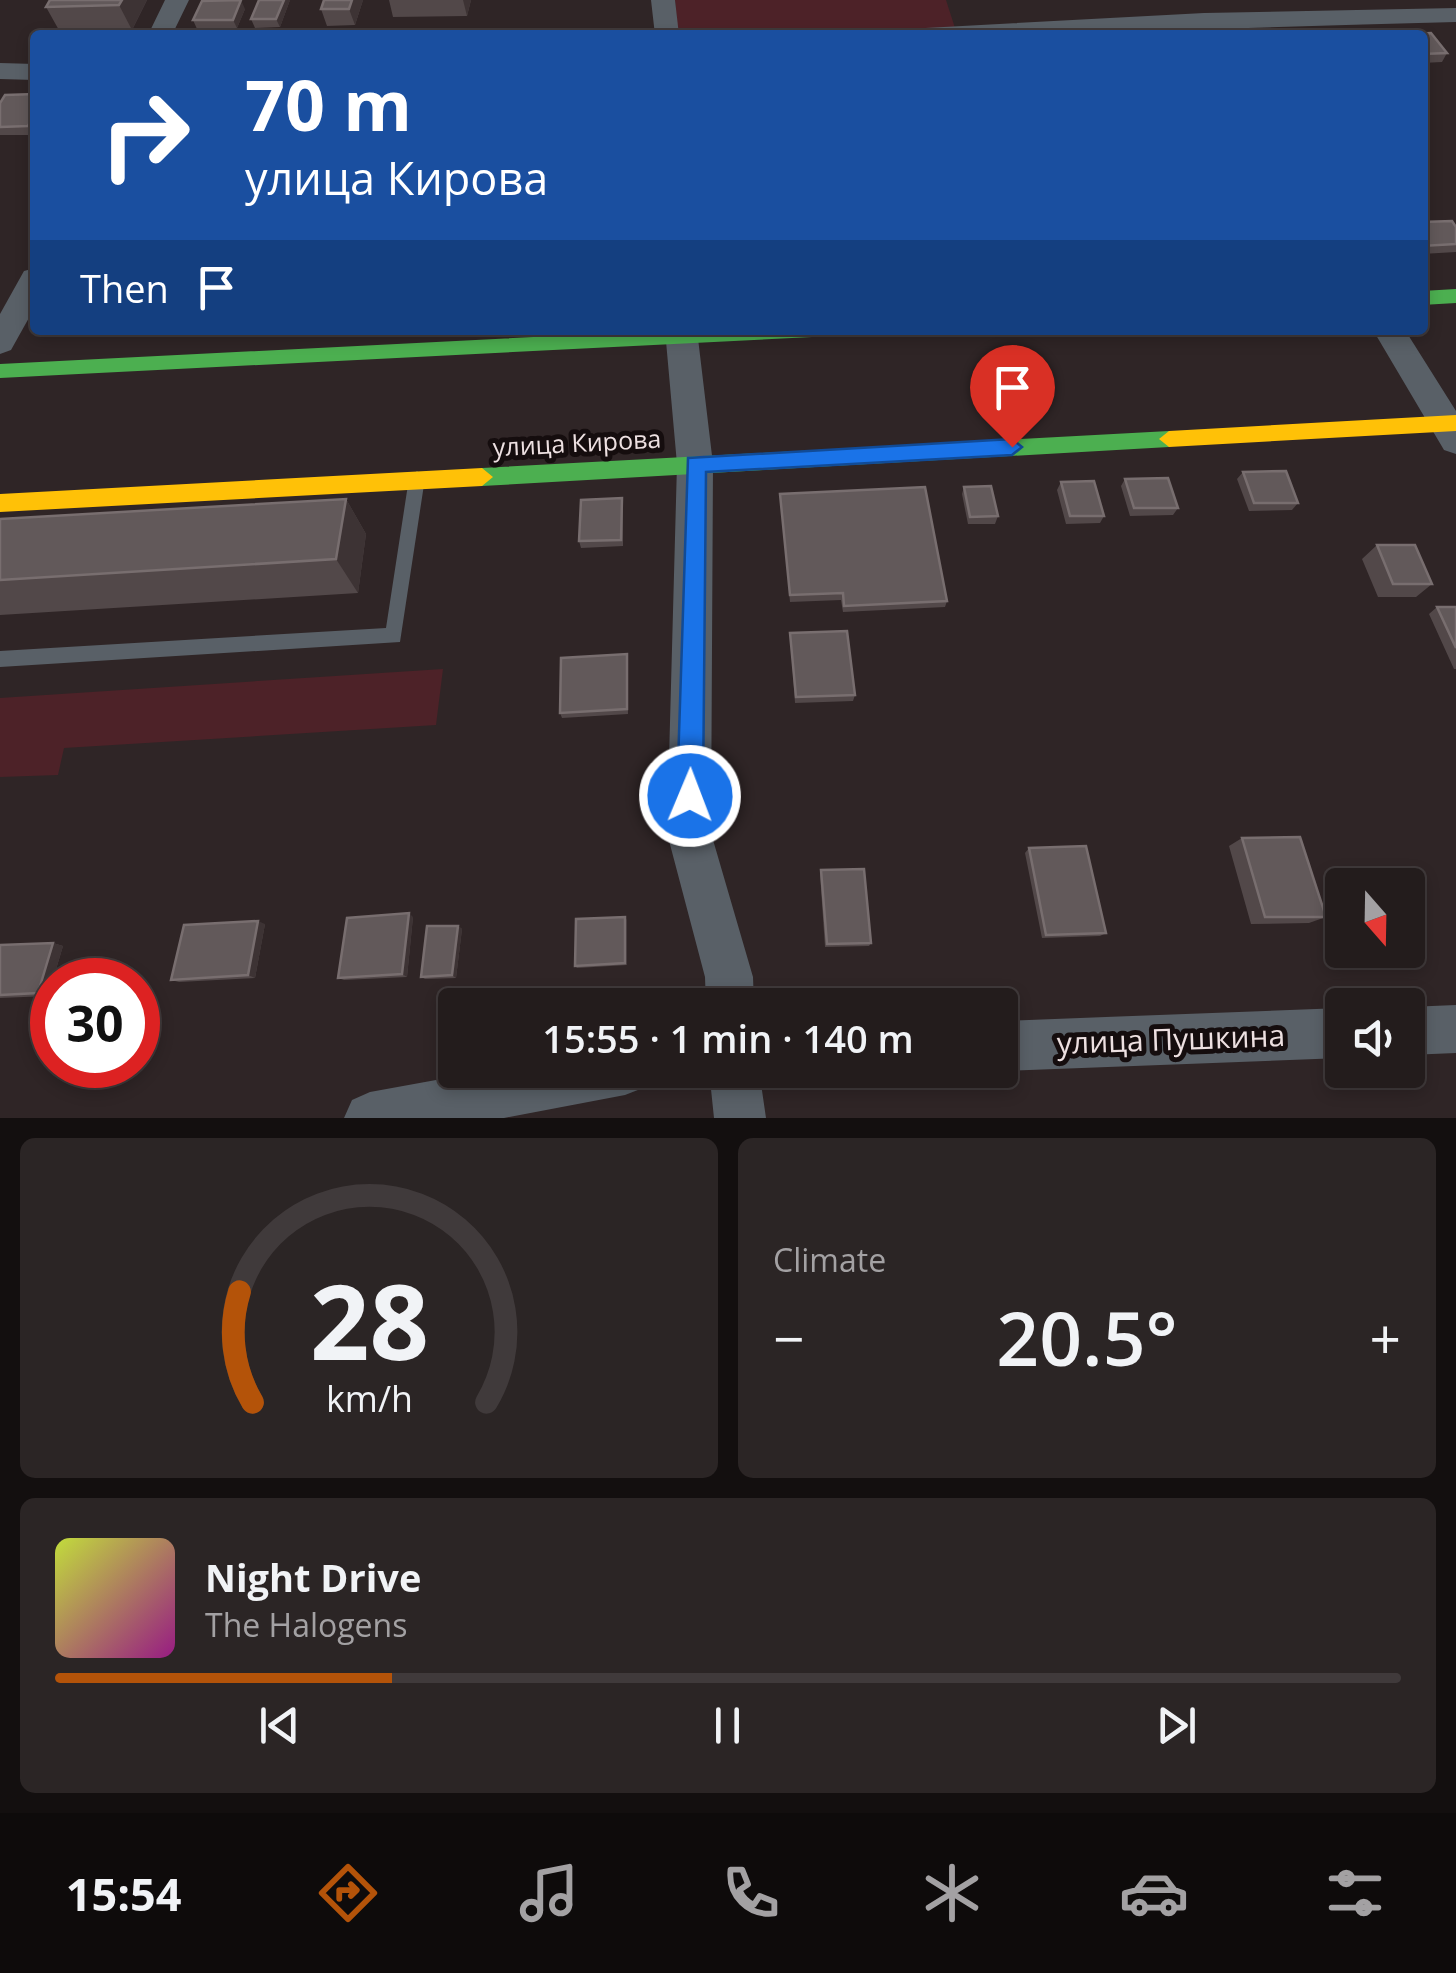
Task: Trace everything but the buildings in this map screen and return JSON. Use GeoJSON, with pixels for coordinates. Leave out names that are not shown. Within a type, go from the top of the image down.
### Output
{"type":"FeatureCollection","features":[{"type":"Feature","properties":{"kind":"main road"},"geometry":{"type":"LineString","coordinates":[[1428,298],[1456,296]]}},
{"type":"Feature","properties":{"kind":"main road"},"geometry":{"type":"LineString","coordinates":[[0,372],[647,335]]}},
{"type":"Feature","properties":{"kind":"main road","name":"улица Кирова"},"geometry":{"type":"LineString","coordinates":[[0,503],[417,478],[1453,429]]}},
{"type":"Feature","properties":{"kind":"street"},"geometry":{"type":"LineString","coordinates":[[162,30],[177,0]]}},
{"type":"Feature","properties":{"kind":"street"},"geometry":{"type":"LineString","coordinates":[[663,0],[666,30]]}},
{"type":"Feature","properties":{"kind":"street"},"geometry":{"type":"LineString","coordinates":[[1007,30],[1204,18],[1456,14]]}},
{"type":"Feature","properties":{"kind":"street"},"geometry":{"type":"LineString","coordinates":[[0,71],[30,72]]}},
{"type":"Feature","properties":{"kind":"street"},"geometry":{"type":"LineString","coordinates":[[0,342],[30,288]]}},
{"type":"Feature","properties":{"kind":"street"},"geometry":{"type":"LineString","coordinates":[[682,335],[696,464],[689,834],[729,988]]}},
{"type":"Feature","properties":{"kind":"street"},"geometry":{"type":"LineString","coordinates":[[1391,335],[1453,429]]}},
{"type":"Feature","properties":{"kind":"street"},"geometry":{"type":"LineString","coordinates":[[1425,1030],[1456,1029]]}},
{"type":"Feature","properties":{"kind":"street","name":"улица Пушкина"},"geometry":{"type":"LineString","coordinates":[[1018,1045],[1325,1035]]}},
{"type":"Feature","properties":{"kind":"street"},"geometry":{"type":"LineString","coordinates":[[370,1118],[529,1088]]}},
{"type":"Feature","properties":{"kind":"street"},"geometry":{"type":"LineString","coordinates":[[736,1088],[740,1118]]}},
{"type":"Feature","properties":{"kind":"lane"},"geometry":{"type":"LineString","coordinates":[[0,659],[394,636],[417,478]]}},
{"type":"Feature","properties":{"kind":"shaded area"},"geometry":{"type":"Polygon","coordinates":[[[675,0],[946,0],[955,28],[912,30],[678,30],[675,0]]]}},
{"type":"Feature","properties":{"kind":"shaded area"},"geometry":{"type":"Polygon","coordinates":[[[443,669],[436,725],[64,748],[58,775],[0,777],[0,698],[443,669]]]}},
{"type":"Feature","properties":{"kind":"traffic: fast"},"geometry":{"type":"LineString","coordinates":[[1428,298],[1456,296]]}},
{"type":"Feature","properties":{"kind":"traffic: fast"},"geometry":{"type":"LineString","coordinates":[[0,371],[713,335]]}},
{"type":"Feature","properties":{"kind":"traffic: fast"},"geometry":{"type":"LineString","coordinates":[[482,477],[1169,439]]}},
{"type":"Feature","properties":{"kind":"traffic: slow"},"geometry":{"type":"LineString","coordinates":[[1169,439],[1456,423]]}},
{"type":"Feature","properties":{"kind":"traffic: slow"},"geometry":{"type":"LineString","coordinates":[[0,503],[482,477]]}},
{"type":"Feature","properties":{"kind":"route"},"geometry":{"type":"LineString","coordinates":[[690,796],[696,464],[1012,447]]}}]}
